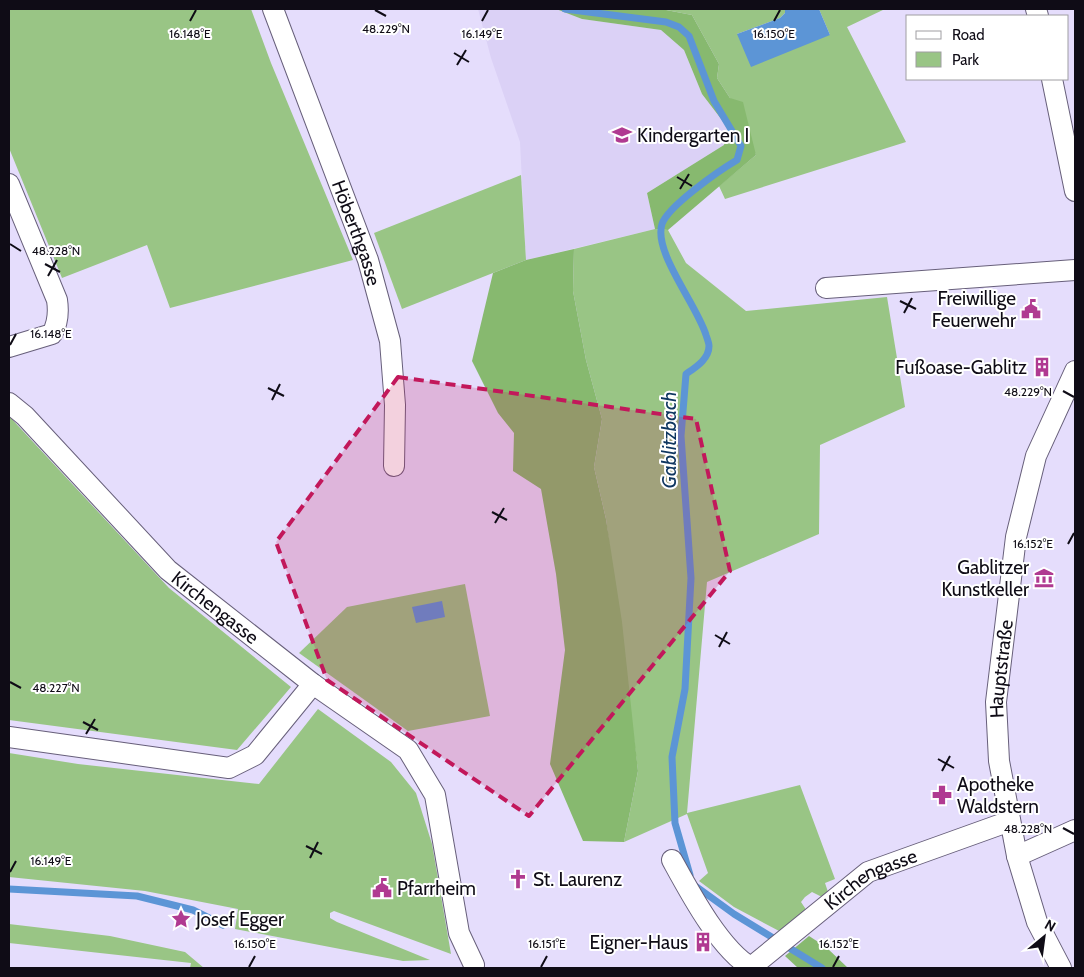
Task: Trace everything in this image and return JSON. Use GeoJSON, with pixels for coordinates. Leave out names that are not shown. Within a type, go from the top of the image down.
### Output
{"type":"FeatureCollection","features":[{"type":"Feature","properties":{"kind":"street","name":"Höberthgasse"},"geometry":{"type":"LineString","coordinates":[[273,9],[368,260],[390,341],[395,404],[394,466]]}},
{"type":"Feature","properties":{"kind":"street"},"geometry":{"type":"LineString","coordinates":[[1052,80],[1075,191]]}},
{"type":"Feature","properties":{"kind":"street"},"geometry":{"type":"LineString","coordinates":[[9,184],[57,300],[59,310],[57,325],[52,334],[9,347]]}},
{"type":"Feature","properties":{"kind":"street"},"geometry":{"type":"LineString","coordinates":[[826,288],[1075,270]]}},
{"type":"Feature","properties":{"kind":"street","name":"Hauptstraße"},"geometry":{"type":"LineString","coordinates":[[1062,968],[1037,922],[1017,856],[999,761],[996,702],[1014,546],[1036,456],[1075,371]]}},
{"type":"Feature","properties":{"kind":"street","name":"Kirchengasse"},"geometry":{"type":"LineString","coordinates":[[9,403],[25,416],[168,570],[313,684],[408,750],[435,795],[459,933],[474,965]]}},
{"type":"Feature","properties":{"kind":"street"},"geometry":{"type":"LineString","coordinates":[[9,737],[229,768],[255,755],[313,684]]}},
{"type":"Feature","properties":{"kind":"street","name":"Kirchengasse"},"geometry":{"type":"LineString","coordinates":[[755,965],[868,872],[1010,821]]}},
{"type":"Feature","properties":{"kind":"street"},"geometry":{"type":"LineString","coordinates":[[1017,856],[1075,830]]}},
{"type":"Feature","properties":{"kind":"street"},"geometry":{"type":"LineString","coordinates":[[672,860],[700,910],[738,959],[755,965]]}},
{"type":"Feature","properties":{"kind":"highlighted area"},"geometry":{"type":"Polygon","coordinates":[[[398,377],[696,419],[730,571],[529,816],[327,680],[276,542],[398,377]]]}},
{"type":"Feature","properties":{"kind":"shaded area","name":"Kindergarten I"},"geometry":{"type":"Polygon","coordinates":[[[478,9],[556,9],[582,19],[661,30],[684,50],[702,94],[728,128],[724,145],[647,193],[655,229],[526,260],[520,142],[491,58],[478,9]]]}},
{"type":"Feature","properties":{"kind":"green space"},"geometry":{"type":"Polygon","coordinates":[[[9,9],[251,9],[271,63],[353,260],[170,308],[147,245],[62,278],[9,148],[9,9]]]}},
{"type":"Feature","properties":{"kind":"green space"},"geometry":{"type":"Polygon","coordinates":[[[556,9],[661,9],[692,15],[719,64],[717,78],[730,98],[743,102],[756,155],[668,230],[655,229],[647,193],[724,145],[728,128],[702,94],[684,50],[661,30],[582,19],[556,9]]]}},
{"type":"Feature","properties":{"kind":"green space"},"geometry":{"type":"Polygon","coordinates":[[[661,9],[785,9],[785,13],[780,18],[737,34],[830,35],[819,9],[885,9],[847,27],[906,142],[725,199],[719,186],[756,155],[730,98],[717,78],[719,64],[692,15],[661,9]]]}},
{"type":"Feature","properties":{"kind":"green space"},"geometry":{"type":"Polygon","coordinates":[[[521,175],[526,260],[402,309],[374,233],[521,175]]]}},
{"type":"Feature","properties":{"kind":"green space"},"geometry":{"type":"Polygon","coordinates":[[[655,229],[668,230],[686,263],[746,311],[887,297],[905,407],[820,445],[819,534],[707,582],[687,813],[800,785],[835,879],[825,883],[828,892],[822,897],[812,892],[805,897],[801,902],[807,911],[781,932],[734,907],[699,881],[708,873],[687,814],[624,842],[638,771],[606,519],[594,467],[602,419],[586,360],[573,291],[574,249],[655,229]]]}},
{"type":"Feature","properties":{"kind":"green space"},"geometry":{"type":"Polygon","coordinates":[[[574,249],[573,291],[586,360],[602,419],[594,467],[606,519],[622,622],[638,771],[624,842],[583,841],[550,764],[565,650],[556,574],[541,489],[513,471],[514,433],[498,413],[472,361],[493,273],[526,260],[574,249]]]}},
{"type":"Feature","properties":{"kind":"green space"},"geometry":{"type":"Polygon","coordinates":[[[9,416],[169,588],[291,687],[237,750],[9,720],[9,416]]]}},
{"type":"Feature","properties":{"kind":"green space"},"geometry":{"type":"Polygon","coordinates":[[[465,584],[490,716],[408,731],[299,653],[347,607],[465,584]]]}},
{"type":"Feature","properties":{"kind":"green space"},"geometry":{"type":"Polygon","coordinates":[[[318,709],[391,762],[416,793],[432,844],[451,954],[334,911],[330,913],[330,918],[337,922],[430,960],[403,961],[235,929],[238,909],[145,891],[9,877],[9,753],[78,764],[259,784],[318,709]]]}},
{"type":"Feature","properties":{"kind":"green space"},"geometry":{"type":"Polygon","coordinates":[[[9,924],[110,936],[185,952],[204,968],[190,968],[191,963],[9,943],[9,924]]]}},
{"type":"Feature","properties":{"kind":"green space"},"geometry":{"type":"Polygon","coordinates":[[[809,936],[826,947],[848,968],[798,968],[785,956],[809,936]]]}},
{"type":"Feature","properties":{"kind":"water"},"geometry":{"type":"Polygon","coordinates":[[[785,9],[819,9],[830,35],[751,67],[737,34],[780,18],[785,13],[785,9]]]}},
{"type":"Feature","properties":{"kind":"water"},"geometry":{"type":"Polygon","coordinates":[[[442,601],[445,617],[416,623],[412,607],[442,601]]]}},
{"type":"Feature","properties":{"kind":"waterway","name":"Gablitzbach"},"geometry":{"type":"LineString","coordinates":[[565,9],[666,22],[679,27],[689,36],[714,101],[741,146],[737,160],[684,198],[666,216],[662,224],[661,236],[670,264],[701,323],[709,346],[704,359],[686,374],[681,436],[691,578],[685,689],[672,757],[675,823],[690,875]]}},
{"type":"Feature","properties":{"kind":"waterway","name":"Gablitzbach"},"geometry":{"type":"LineString","coordinates":[[694,885],[734,914],[822,968]]}},
{"type":"Feature","properties":{"kind":"waterway"},"geometry":{"type":"LineString","coordinates":[[9,889],[137,896],[193,910],[223,925]]}},
{"type":"Feature","properties":{"kind":"place","name":"Kindergarten I"},"geometry":{"type":"Point","coordinates":[622,135]}},
{"type":"Feature","properties":{"kind":"place","name":"Freiwillige Feuerwehr"},"geometry":{"type":"Point","coordinates":[1031,309]}},
{"type":"Feature","properties":{"kind":"place","name":"Fußoase-Gablitz"},"geometry":{"type":"Point","coordinates":[1042,367]}},
{"type":"Feature","properties":{"kind":"place","name":"Gablitzer Kunstkeller"},"geometry":{"type":"Point","coordinates":[1044,578]}},
{"type":"Feature","properties":{"kind":"place","name":"Apotheke Waldstern"},"geometry":{"type":"Point","coordinates":[942,795]}},
{"type":"Feature","properties":{"kind":"place","name":"St. Laurenz"},"geometry":{"type":"Point","coordinates":[518,879]}},
{"type":"Feature","properties":{"kind":"place","name":"Pfarrheim"},"geometry":{"type":"Point","coordinates":[382,888]}},
{"type":"Feature","properties":{"kind":"place","name":"Josef Egger"},"geometry":{"type":"Point","coordinates":[181,919]}},
{"type":"Feature","properties":{"kind":"place","name":"Eigner-Haus"},"geometry":{"type":"Point","coordinates":[703,942]}}]}
